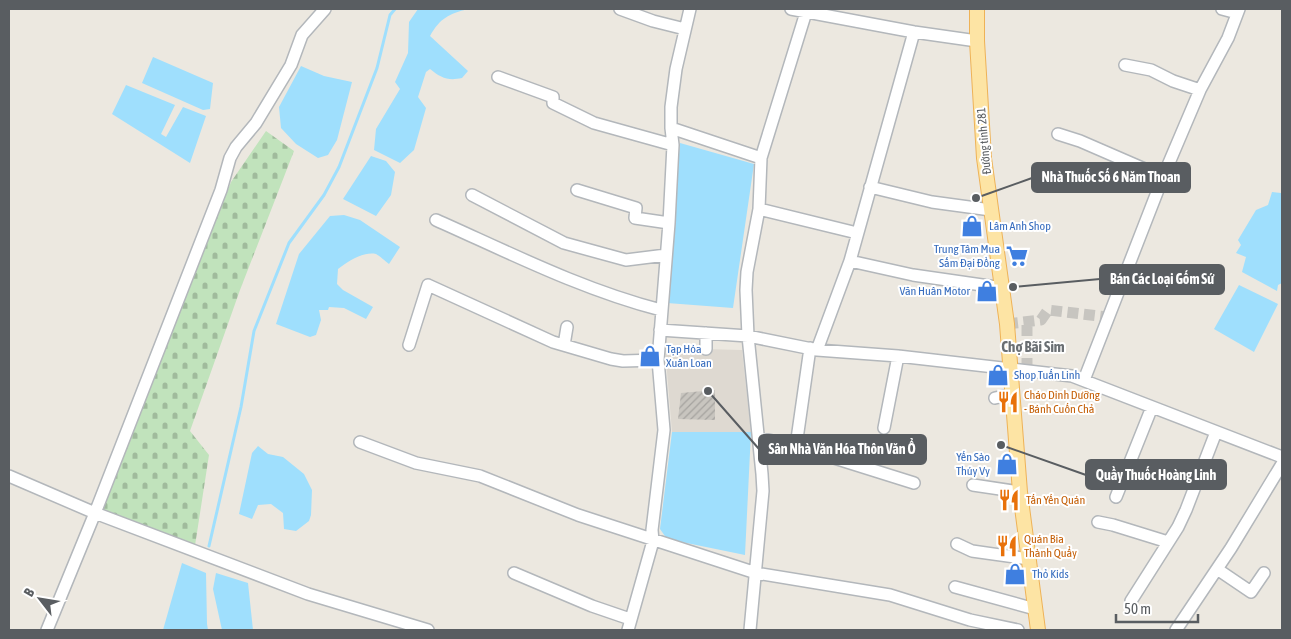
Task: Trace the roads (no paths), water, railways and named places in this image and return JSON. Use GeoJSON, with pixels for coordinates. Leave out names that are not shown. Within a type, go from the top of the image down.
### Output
{"type":"FeatureCollection","features":[{"type":"Feature","properties":{"kind":"main road","name":"Đường tỉnh 281"},"geometry":{"type":"LineString","coordinates":[[977,9],[977,41],[984,158],[1003,288],[1020,492],[1038,630]]}},
{"type":"Feature","properties":{"kind":"street"},"geometry":{"type":"LineString","coordinates":[[47,630],[96,513],[220,190],[230,158],[236,147],[256,123],[291,65],[302,36],[325,9]]}},
{"type":"Feature","properties":{"kind":"street"},"geometry":{"type":"LineString","coordinates":[[620,9],[653,21],[685,29]]}},
{"type":"Feature","properties":{"kind":"street"},"geometry":{"type":"LineString","coordinates":[[514,573],[592,606],[629,625],[653,541],[652,530],[664,430],[658,360],[669,223],[673,145],[671,107],[676,69],[690,9]]}},
{"type":"Feature","properties":{"kind":"street"},"geometry":{"type":"LineString","coordinates":[[791,9],[806,10],[914,32],[977,41]]}},
{"type":"Feature","properties":{"kind":"street"},"geometry":{"type":"LineString","coordinates":[[1084,380],[1163,177],[1200,90],[1228,38],[1238,11],[1222,9]]}},
{"type":"Feature","properties":{"kind":"street"},"geometry":{"type":"LineString","coordinates":[[750,630],[763,491],[748,336],[747,272],[759,209],[761,158],[806,10]]}},
{"type":"Feature","properties":{"kind":"street"},"geometry":{"type":"LineString","coordinates":[[796,446],[813,349],[850,261],[914,32]]}},
{"type":"Feature","properties":{"kind":"street"},"geometry":{"type":"LineString","coordinates":[[1125,65],[1151,70],[1173,81],[1200,90]]}},
{"type":"Feature","properties":{"kind":"street"},"geometry":{"type":"LineString","coordinates":[[498,77],[553,97],[553,103],[585,120],[673,145]]}},
{"type":"Feature","properties":{"kind":"street"},"geometry":{"type":"LineString","coordinates":[[671,128],[761,158]]}},
{"type":"Feature","properties":{"kind":"street"},"geometry":{"type":"LineString","coordinates":[[1058,134],[1080,141],[1163,177]]}},
{"type":"Feature","properties":{"kind":"street"},"geometry":{"type":"LineString","coordinates":[[870,187],[932,202],[991,210]]}},
{"type":"Feature","properties":{"kind":"street"},"geometry":{"type":"LineString","coordinates":[[577,190],[636,208],[635,218],[669,223]]}},
{"type":"Feature","properties":{"kind":"street"},"geometry":{"type":"LineString","coordinates":[[472,195],[552,237],[582,248],[626,260],[666,255]]}},
{"type":"Feature","properties":{"kind":"street"},"geometry":{"type":"LineString","coordinates":[[759,209],[857,233]]}},
{"type":"Feature","properties":{"kind":"street"},"geometry":{"type":"LineString","coordinates":[[436,220],[565,278],[629,302],[661,310]]}},
{"type":"Feature","properties":{"kind":"street"},"geometry":{"type":"LineString","coordinates":[[850,261],[913,275],[1003,288]]}},
{"type":"Feature","properties":{"kind":"street"},"geometry":{"type":"LineString","coordinates":[[409,345],[428,285],[539,337],[611,359],[623,361],[658,360]]}},
{"type":"Feature","properties":{"kind":"street"},"geometry":{"type":"LineString","coordinates":[[564,345],[567,327]]}},
{"type":"Feature","properties":{"kind":"street"},"geometry":{"type":"LineString","coordinates":[[660,330],[748,336],[813,349],[898,356],[1072,376],[1282,457]]}},
{"type":"Feature","properties":{"kind":"street"},"geometry":{"type":"LineString","coordinates":[[706,333],[706,349]]}},
{"type":"Feature","properties":{"kind":"street"},"geometry":{"type":"LineString","coordinates":[[884,428],[898,356]]}},
{"type":"Feature","properties":{"kind":"street"},"geometry":{"type":"LineString","coordinates":[[995,398],[1013,394]]}},
{"type":"Feature","properties":{"kind":"street"},"geometry":{"type":"LineString","coordinates":[[1116,497],[1152,407]]}},
{"type":"Feature","properties":{"kind":"street"},"geometry":{"type":"LineString","coordinates":[[1131,602],[1186,510],[1216,432]]}},
{"type":"Feature","properties":{"kind":"street"},"geometry":{"type":"LineString","coordinates":[[759,438],[796,446],[914,483]]}},
{"type":"Feature","properties":{"kind":"street"},"geometry":{"type":"LineString","coordinates":[[360,442],[416,463],[480,476],[578,516],[756,573],[890,595],[970,620],[1018,630]]}},
{"type":"Feature","properties":{"kind":"street"},"geometry":{"type":"LineString","coordinates":[[1176,630],[1217,569],[1282,464]]}},
{"type":"Feature","properties":{"kind":"street"},"geometry":{"type":"LineString","coordinates":[[9,476],[96,513],[308,594],[428,630]]}},
{"type":"Feature","properties":{"kind":"street"},"geometry":{"type":"LineString","coordinates":[[973,485],[1020,492]]}},
{"type":"Feature","properties":{"kind":"street"},"geometry":{"type":"LineString","coordinates":[[1098,522],[1168,542]]}},
{"type":"Feature","properties":{"kind":"street"},"geometry":{"type":"LineString","coordinates":[[957,544],[972,551],[1029,559]]}},
{"type":"Feature","properties":{"kind":"street"},"geometry":{"type":"LineString","coordinates":[[1217,569],[1250,592],[1264,573]]}},
{"type":"Feature","properties":{"kind":"street"},"geometry":{"type":"LineString","coordinates":[[955,587],[1035,609]]}},
{"type":"Feature","properties":{"kind":"water"},"geometry":{"type":"Polygon","coordinates":[[[418,9],[468,9],[455,13],[441,21],[430,36],[468,71],[462,78],[453,79],[441,77],[430,69],[426,72],[418,97],[426,108],[414,150],[400,163],[374,150],[376,129],[400,89],[395,82],[408,53],[409,22],[418,9]]]}},
{"type":"Feature","properties":{"kind":"water"},"geometry":{"type":"Polygon","coordinates":[[[153,57],[213,83],[210,109],[203,110],[142,83],[153,57]]]}},
{"type":"Feature","properties":{"kind":"water"},"geometry":{"type":"Polygon","coordinates":[[[301,66],[324,76],[352,82],[337,140],[328,155],[318,158],[296,144],[281,128],[279,107],[301,66]]]}},
{"type":"Feature","properties":{"kind":"water"},"geometry":{"type":"Polygon","coordinates":[[[126,85],[175,105],[161,134],[166,137],[183,107],[206,116],[190,163],[112,114],[126,85]]]}},
{"type":"Feature","properties":{"kind":"water"},"geometry":{"type":"Polygon","coordinates":[[[680,143],[754,164],[733,308],[667,303],[680,143]]]}},
{"type":"Feature","properties":{"kind":"water"},"geometry":{"type":"Polygon","coordinates":[[[371,156],[386,161],[395,172],[391,195],[376,216],[343,199],[371,156]]]}},
{"type":"Feature","properties":{"kind":"water"},"geometry":{"type":"Polygon","coordinates":[[[1272,192],[1282,192],[1282,283],[1278,285],[1277,291],[1242,272],[1246,257],[1236,253],[1241,245],[1238,240],[1256,210],[1268,205],[1272,192]]]}},
{"type":"Feature","properties":{"kind":"water"},"geometry":{"type":"Polygon","coordinates":[[[344,215],[360,220],[400,247],[389,264],[378,255],[371,253],[356,258],[338,269],[337,284],[343,290],[373,307],[366,319],[344,308],[329,307],[328,310],[319,310],[321,320],[316,335],[310,337],[276,324],[299,254],[330,216],[344,215]]]}},
{"type":"Feature","properties":{"kind":"water"},"geometry":{"type":"Polygon","coordinates":[[[1239,285],[1278,304],[1254,352],[1214,329],[1239,285]]]}},
{"type":"Feature","properties":{"kind":"water"},"geometry":{"type":"Polygon","coordinates":[[[672,432],[751,432],[745,555],[667,539],[660,529],[672,432]]]}},
{"type":"Feature","properties":{"kind":"water"},"geometry":{"type":"Polygon","coordinates":[[[258,446],[268,454],[283,457],[304,474],[312,490],[309,521],[296,531],[284,529],[283,513],[271,504],[258,505],[252,519],[239,514],[252,453],[258,446]]]}},
{"type":"Feature","properties":{"kind":"water"},"geometry":{"type":"Polygon","coordinates":[[[182,563],[206,573],[208,630],[163,630],[182,563]]]}},
{"type":"Feature","properties":{"kind":"water"},"geometry":{"type":"Polygon","coordinates":[[[216,573],[248,583],[253,630],[222,630],[213,589],[216,573]]]}},
{"type":"Feature","properties":{"kind":"waterway"},"geometry":{"type":"LineString","coordinates":[[209,546],[241,407],[254,331],[289,243],[324,195],[339,167],[377,68],[390,15],[395,9]]}},
{"type":"Feature","properties":{"kind":"tunnel"},"geometry":{"type":"LineString","coordinates":[[1007,324],[1041,320],[1048,310],[1108,317]]}},
{"type":"Feature","properties":{"kind":"tunnel"},"geometry":{"type":"LineString","coordinates":[[1027,321],[1027,369]]}},
{"type":"Feature","properties":{"kind":"place","name":"Nhà Thuốc Số 6 Năm Thoan"},"geometry":{"type":"Point","coordinates":[976,198]}},
{"type":"Feature","properties":{"kind":"place","name":"Lâm Anh Shop"},"geometry":{"type":"Point","coordinates":[972,226]}},
{"type":"Feature","properties":{"kind":"place","name":"Trung Tâm Mua Sắm Đại Đồng"},"geometry":{"type":"Point","coordinates":[1017,256]}},
{"type":"Feature","properties":{"kind":"place","name":"Bán Các Loại Gốm Sứ"},"geometry":{"type":"Point","coordinates":[1013,287]}},
{"type":"Feature","properties":{"kind":"place","name":"Văn Huân Motor"},"geometry":{"type":"Point","coordinates":[987,291]}},
{"type":"Feature","properties":{"kind":"place","name":"Tạp Hóa Xuân Loan"},"geometry":{"type":"Point","coordinates":[650,356]}},
{"type":"Feature","properties":{"kind":"place","name":"Shop Tuấn Linh"},"geometry":{"type":"Point","coordinates":[998,375]}},
{"type":"Feature","properties":{"kind":"place","name":"Sân Nhà Văn Hóa Thôn Văn Ổ"},"geometry":{"type":"Point","coordinates":[708,391]}},
{"type":"Feature","properties":{"kind":"place","name":"Cháo Dinh Dưỡng - Bánh Cuốn Chả"},"geometry":{"type":"Point","coordinates":[1008,402]}},
{"type":"Feature","properties":{"kind":"place","name":"Quầy Thuốc Hoàng Linh"},"geometry":{"type":"Point","coordinates":[1001,445]}},
{"type":"Feature","properties":{"kind":"place","name":"Yến Sào Thúy Vy"},"geometry":{"type":"Point","coordinates":[1007,464]}},
{"type":"Feature","properties":{"kind":"place","name":"Tấn Yến Quán"},"geometry":{"type":"Point","coordinates":[1009,500]}},
{"type":"Feature","properties":{"kind":"place","name":"Quán Bia Thành Quẩy"},"geometry":{"type":"Point","coordinates":[1007,546]}},
{"type":"Feature","properties":{"kind":"place","name":"Thỏ Kids"},"geometry":{"type":"Point","coordinates":[1015,574]}},
{"type":"Feature","properties":{"kind":"district","name":"Chợ Bãi Sim"},"geometry":{"type":"Point","coordinates":[1033,347]}}]}
